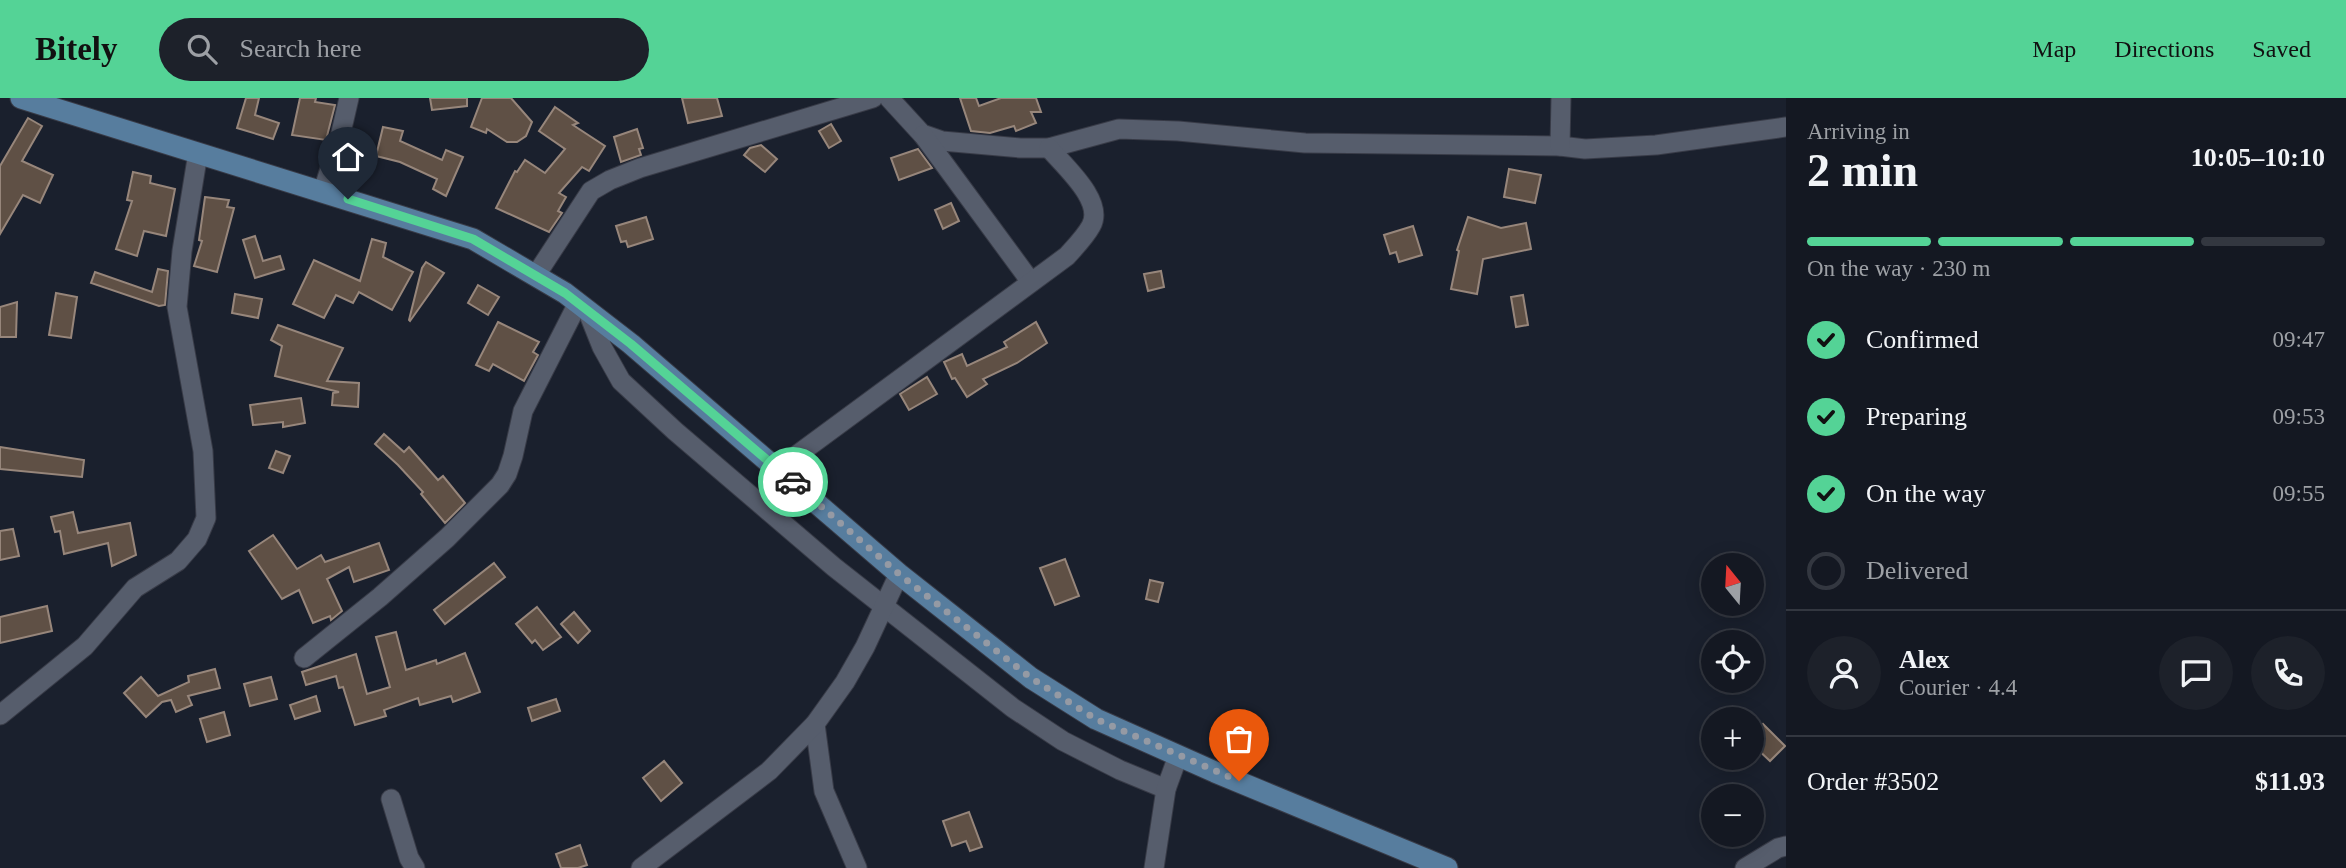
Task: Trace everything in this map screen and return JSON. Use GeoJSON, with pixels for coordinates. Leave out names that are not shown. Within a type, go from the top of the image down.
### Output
{"type":"FeatureCollection","features":[{"type":"Feature","properties":{"kind":"main road"},"geometry":{"type":"LineString","coordinates":[[20,98],[473,239],[537,275],[631,344],[899,574],[1031,678],[1096,719],[1447,868]]}},
{"type":"Feature","properties":{"kind":"street"},"geometry":{"type":"LineString","coordinates":[[323,191],[341,137],[349,98]]}},
{"type":"Feature","properties":{"kind":"street"},"geometry":{"type":"LineString","coordinates":[[537,275],[591,191],[610,180],[640,168],[873,98]]}},
{"type":"Feature","properties":{"kind":"street"},"geometry":{"type":"LineString","coordinates":[[889,98],[922,134],[1031,282]]}},
{"type":"Feature","properties":{"kind":"street"},"geometry":{"type":"LineString","coordinates":[[1560,146],[1561,98]]}},
{"type":"Feature","properties":{"kind":"street"},"geometry":{"type":"LineString","coordinates":[[922,134],[942,141],[1049,148],[1119,129],[1178,131],[1304,142],[1560,146],[1585,149],[1656,145],[1786,127]]}},
{"type":"Feature","properties":{"kind":"street"},"geometry":{"type":"LineString","coordinates":[[778,469],[1067,256],[1093,225],[1095,211],[1090,196],[1049,148]]}},
{"type":"Feature","properties":{"kind":"street"},"geometry":{"type":"LineString","coordinates":[[0,715],[85,646],[135,587],[178,561],[197,539],[206,518],[203,451],[177,307],[182,251],[198,153]]}},
{"type":"Feature","properties":{"kind":"street"},"geometry":{"type":"LineString","coordinates":[[583,308],[621,381],[685,440],[884,607],[1013,708],[1063,741],[1120,770],[1166,789]]}},
{"type":"Feature","properties":{"kind":"street"},"geometry":{"type":"LineString","coordinates":[[304,658],[380,597],[447,538],[500,485],[513,456],[523,411],[583,308]]}},
{"type":"Feature","properties":{"kind":"street"},"geometry":{"type":"LineString","coordinates":[[641,868],[769,771],[815,723],[866,647],[899,574]]}},
{"type":"Feature","properties":{"kind":"street"},"geometry":{"type":"LineString","coordinates":[[815,723],[824,791],[857,868]]}},
{"type":"Feature","properties":{"kind":"street"},"geometry":{"type":"LineString","coordinates":[[1154,868],[1166,789],[1178,756]]}},
{"type":"Feature","properties":{"kind":"street"},"geometry":{"type":"LineString","coordinates":[[391,799],[409,858],[415,868]]}},
{"type":"Feature","properties":{"kind":"street"},"geometry":{"type":"LineString","coordinates":[[1745,868],[1786,846]]}},
{"type":"Feature","properties":{"kind":"building"},"geometry":{"type":"Polygon","coordinates":[[[246,98],[259,98],[255,115],[279,123],[273,139],[237,128],[246,98]]]}},
{"type":"Feature","properties":{"kind":"building"},"geometry":{"type":"Polygon","coordinates":[[[300,98],[316,98],[315,102],[335,105],[326,140],[292,135],[300,98]]]}},
{"type":"Feature","properties":{"kind":"building"},"geometry":{"type":"Polygon","coordinates":[[[430,98],[467,98],[467,106],[432,110],[430,98]]]}},
{"type":"Feature","properties":{"kind":"building"},"geometry":{"type":"Polygon","coordinates":[[[482,98],[511,98],[532,122],[526,136],[517,142],[507,142],[487,129],[486,133],[471,127],[482,98]]]}},
{"type":"Feature","properties":{"kind":"building"},"geometry":{"type":"Polygon","coordinates":[[[682,98],[717,98],[722,116],[688,123],[682,98]]]}},
{"type":"Feature","properties":{"kind":"building"},"geometry":{"type":"Polygon","coordinates":[[[960,98],[976,98],[979,106],[1001,98],[1036,98],[1041,112],[1031,112],[1036,123],[1016,131],[1014,126],[990,133],[971,131],[960,98]]]}},
{"type":"Feature","properties":{"kind":"building"},"geometry":{"type":"Polygon","coordinates":[[[555,107],[578,123],[573,125],[605,146],[589,171],[582,167],[559,193],[566,197],[558,211],[562,213],[549,232],[496,208],[515,171],[517,172],[525,160],[545,173],[565,149],[539,131],[555,107]]]}},
{"type":"Feature","properties":{"kind":"building"},"geometry":{"type":"Polygon","coordinates":[[[28,118],[42,126],[22,161],[53,175],[40,203],[23,195],[0,234],[0,166],[28,118]]]}},
{"type":"Feature","properties":{"kind":"building"},"geometry":{"type":"Polygon","coordinates":[[[831,124],[841,141],[829,148],[819,131],[831,124]]]}},
{"type":"Feature","properties":{"kind":"building"},"geometry":{"type":"Polygon","coordinates":[[[383,127],[403,131],[400,141],[442,160],[446,150],[463,157],[446,196],[433,189],[437,179],[400,162],[376,156],[383,127]]]}},
{"type":"Feature","properties":{"kind":"building"},"geometry":{"type":"Polygon","coordinates":[[[637,129],[643,148],[639,149],[641,155],[621,162],[614,137],[637,129]]]}},
{"type":"Feature","properties":{"kind":"building"},"geometry":{"type":"Polygon","coordinates":[[[761,145],[777,159],[765,172],[744,155],[750,148],[761,145]]]}},
{"type":"Feature","properties":{"kind":"building"},"geometry":{"type":"Polygon","coordinates":[[[918,149],[932,168],[899,180],[891,158],[918,149]]]}},
{"type":"Feature","properties":{"kind":"building"},"geometry":{"type":"Polygon","coordinates":[[[346,159],[370,166],[366,179],[342,172],[346,159]]]}},
{"type":"Feature","properties":{"kind":"building"},"geometry":{"type":"Polygon","coordinates":[[[1509,169],[1541,175],[1535,203],[1504,197],[1509,169]]]}},
{"type":"Feature","properties":{"kind":"building"},"geometry":{"type":"Polygon","coordinates":[[[133,172],[151,176],[150,183],[175,189],[166,236],[144,231],[137,256],[116,249],[132,201],[127,200],[133,172]]]}},
{"type":"Feature","properties":{"kind":"building"},"geometry":{"type":"Polygon","coordinates":[[[205,197],[229,200],[227,207],[234,208],[217,272],[194,266],[202,241],[199,240],[205,197]]]}},
{"type":"Feature","properties":{"kind":"building"},"geometry":{"type":"Polygon","coordinates":[[[951,203],[959,221],[943,229],[935,210],[951,203]]]}},
{"type":"Feature","properties":{"kind":"building"},"geometry":{"type":"Polygon","coordinates":[[[646,217],[653,239],[628,247],[626,241],[621,242],[616,226],[646,217]]]}},
{"type":"Feature","properties":{"kind":"building"},"geometry":{"type":"Polygon","coordinates":[[[1468,217],[1501,228],[1526,223],[1531,249],[1483,259],[1477,294],[1451,289],[1459,251],[1457,250],[1468,217]]]}},
{"type":"Feature","properties":{"kind":"building"},"geometry":{"type":"Polygon","coordinates":[[[1413,226],[1422,255],[1399,262],[1396,252],[1390,254],[1384,235],[1413,226]]]}},
{"type":"Feature","properties":{"kind":"building"},"geometry":{"type":"Polygon","coordinates":[[[255,236],[263,261],[280,256],[284,269],[255,278],[243,240],[255,236]]]}},
{"type":"Feature","properties":{"kind":"building"},"geometry":{"type":"Polygon","coordinates":[[[372,239],[386,243],[383,257],[413,272],[392,310],[359,292],[353,303],[336,295],[324,318],[293,304],[314,260],[360,281],[372,239]]]}},
{"type":"Feature","properties":{"kind":"building"},"geometry":{"type":"Polygon","coordinates":[[[426,262],[444,273],[410,321],[422,268],[426,262]]]}},
{"type":"Feature","properties":{"kind":"building"},"geometry":{"type":"Polygon","coordinates":[[[158,269],[168,271],[165,305],[159,306],[91,283],[95,272],[152,292],[158,269]]]}},
{"type":"Feature","properties":{"kind":"building"},"geometry":{"type":"Polygon","coordinates":[[[1161,271],[1164,287],[1148,291],[1144,274],[1161,271]]]}},
{"type":"Feature","properties":{"kind":"building"},"geometry":{"type":"Polygon","coordinates":[[[478,285],[499,297],[488,315],[468,303],[478,285]]]}},
{"type":"Feature","properties":{"kind":"building"},"geometry":{"type":"Polygon","coordinates":[[[56,293],[77,297],[71,338],[49,335],[56,293]]]}},
{"type":"Feature","properties":{"kind":"building"},"geometry":{"type":"Polygon","coordinates":[[[235,294],[262,299],[258,318],[232,313],[235,294]]]}},
{"type":"Feature","properties":{"kind":"building"},"geometry":{"type":"Polygon","coordinates":[[[1523,295],[1528,325],[1516,327],[1511,297],[1523,295]]]}},
{"type":"Feature","properties":{"kind":"building"},"geometry":{"type":"Polygon","coordinates":[[[17,302],[16,337],[0,337],[0,307],[17,302]]]}},
{"type":"Feature","properties":{"kind":"building"},"geometry":{"type":"Polygon","coordinates":[[[498,322],[539,342],[533,352],[538,355],[524,381],[493,364],[489,371],[476,365],[498,322]]]}},
{"type":"Feature","properties":{"kind":"building"},"geometry":{"type":"Polygon","coordinates":[[[1036,322],[1047,343],[1017,363],[983,379],[987,384],[967,397],[955,378],[952,379],[944,362],[962,354],[967,366],[1007,347],[1004,342],[1036,322]]]}},
{"type":"Feature","properties":{"kind":"building"},"geometry":{"type":"Polygon","coordinates":[[[278,325],[343,348],[327,381],[359,383],[358,407],[332,405],[333,393],[339,392],[275,376],[282,346],[271,340],[278,325]]]}},
{"type":"Feature","properties":{"kind":"building"},"geometry":{"type":"Polygon","coordinates":[[[927,377],[937,394],[909,410],[900,394],[927,377]]]}},
{"type":"Feature","properties":{"kind":"building"},"geometry":{"type":"Polygon","coordinates":[[[301,398],[305,423],[283,427],[283,422],[253,425],[250,405],[301,398]]]}},
{"type":"Feature","properties":{"kind":"building"},"geometry":{"type":"Polygon","coordinates":[[[384,434],[404,452],[409,447],[438,480],[443,476],[465,503],[445,523],[421,494],[423,492],[375,444],[384,434]]]}},
{"type":"Feature","properties":{"kind":"building"},"geometry":{"type":"Polygon","coordinates":[[[0,447],[84,460],[82,477],[0,469],[0,447]]]}},
{"type":"Feature","properties":{"kind":"building"},"geometry":{"type":"Polygon","coordinates":[[[276,451],[290,456],[283,473],[269,468],[276,451]]]}},
{"type":"Feature","properties":{"kind":"building"},"geometry":{"type":"Polygon","coordinates":[[[73,512],[78,533],[130,523],[136,555],[112,566],[108,543],[64,554],[60,531],[55,532],[51,517],[73,512]]]}},
{"type":"Feature","properties":{"kind":"building"},"geometry":{"type":"Polygon","coordinates":[[[13,529],[19,556],[0,560],[0,531],[13,529]]]}},
{"type":"Feature","properties":{"kind":"building"},"geometry":{"type":"Polygon","coordinates":[[[273,535],[297,569],[321,555],[325,562],[379,543],[389,570],[354,582],[349,567],[327,579],[342,611],[331,620],[330,616],[313,623],[299,590],[282,599],[249,551],[273,535]]]}},
{"type":"Feature","properties":{"kind":"building"},"geometry":{"type":"Polygon","coordinates":[[[1065,559],[1079,596],[1055,605],[1040,568],[1065,559]]]}},
{"type":"Feature","properties":{"kind":"building"},"geometry":{"type":"Polygon","coordinates":[[[494,563],[505,577],[445,624],[434,610],[494,563]]]}},
{"type":"Feature","properties":{"kind":"building"},"geometry":{"type":"Polygon","coordinates":[[[1150,580],[1163,583],[1158,602],[1146,599],[1150,580]]]}},
{"type":"Feature","properties":{"kind":"building"},"geometry":{"type":"Polygon","coordinates":[[[47,606],[52,631],[0,643],[0,617],[47,606]]]}},
{"type":"Feature","properties":{"kind":"building"},"geometry":{"type":"Polygon","coordinates":[[[537,607],[561,637],[543,650],[535,640],[532,643],[516,624],[537,607]]]}},
{"type":"Feature","properties":{"kind":"building"},"geometry":{"type":"Polygon","coordinates":[[[574,612],[590,631],[578,643],[561,624],[574,612]]]}},
{"type":"Feature","properties":{"kind":"building"},"geometry":{"type":"Polygon","coordinates":[[[396,632],[406,670],[436,660],[437,664],[465,653],[480,692],[453,702],[451,696],[420,705],[418,698],[384,710],[386,716],[355,725],[343,687],[339,688],[336,676],[306,685],[302,672],[356,654],[367,694],[390,687],[376,637],[396,632]]]}},
{"type":"Feature","properties":{"kind":"building"},"geometry":{"type":"Polygon","coordinates":[[[215,669],[220,688],[188,696],[192,705],[176,712],[171,700],[162,702],[146,717],[124,693],[141,677],[158,696],[189,682],[188,676],[215,669]]]}},
{"type":"Feature","properties":{"kind":"building"},"geometry":{"type":"Polygon","coordinates":[[[271,677],[277,699],[250,706],[244,684],[271,677]]]}},
{"type":"Feature","properties":{"kind":"building"},"geometry":{"type":"Polygon","coordinates":[[[316,696],[320,711],[295,719],[290,705],[316,696]]]}},
{"type":"Feature","properties":{"kind":"building"},"geometry":{"type":"Polygon","coordinates":[[[556,699],[560,711],[532,721],[528,708],[556,699]]]}},
{"type":"Feature","properties":{"kind":"building"},"geometry":{"type":"Polygon","coordinates":[[[224,712],[230,735],[207,742],[200,719],[224,712]]]}},
{"type":"Feature","properties":{"kind":"building"},"geometry":{"type":"Polygon","coordinates":[[[1764,725],[1785,746],[1770,761],[1764,755],[1764,725]]]}},
{"type":"Feature","properties":{"kind":"building"},"geometry":{"type":"Polygon","coordinates":[[[664,761],[682,783],[661,801],[643,778],[664,761]]]}},
{"type":"Feature","properties":{"kind":"building"},"geometry":{"type":"Polygon","coordinates":[[[969,812],[982,847],[970,851],[966,841],[952,846],[943,821],[969,812]]]}},
{"type":"Feature","properties":{"kind":"building"},"geometry":{"type":"Polygon","coordinates":[[[580,845],[587,865],[561,868],[556,854],[580,845]]]}},
{"type":"Feature","properties":{"kind":"way so far"},"geometry":{"type":"LineString","coordinates":[[793,482],[899,574],[1031,678],[1096,719],[1239,781]]}},
{"type":"Feature","properties":{"kind":"route"},"geometry":{"type":"LineString","coordinates":[[348,199],[473,239],[537,275],[631,344],[793,482]]}}]}
